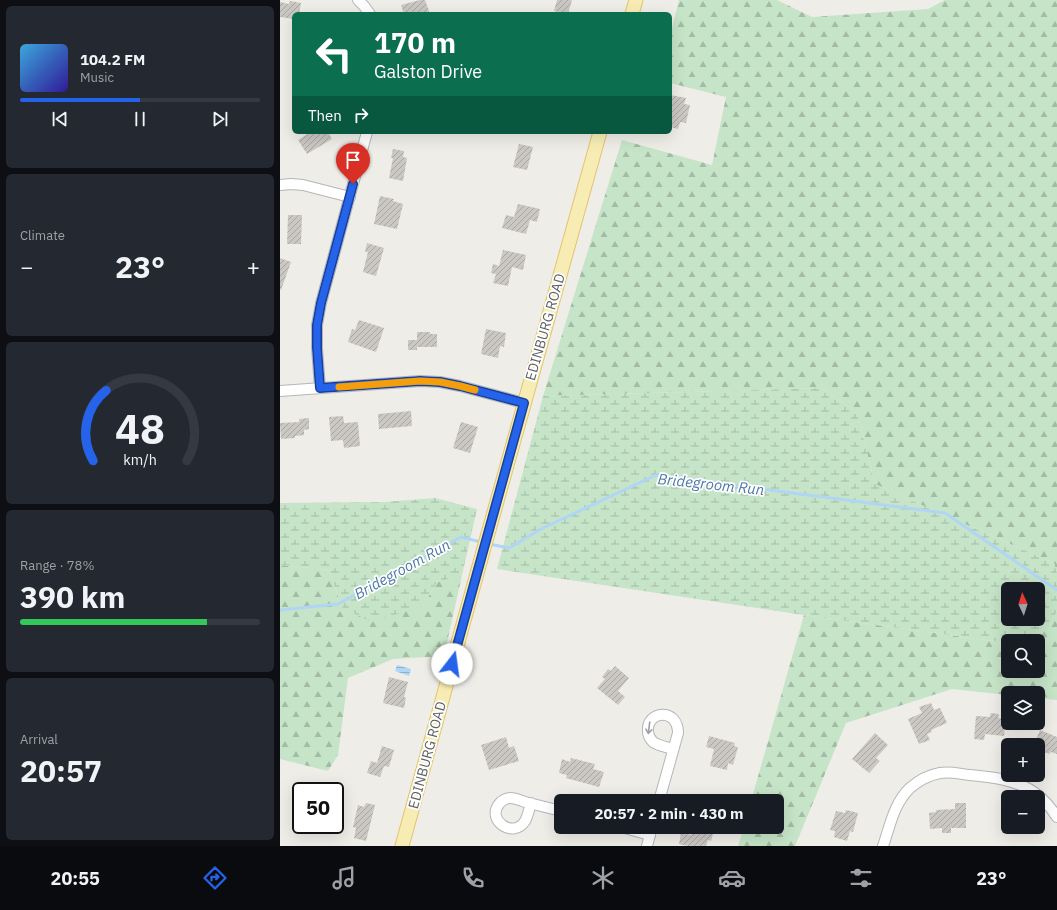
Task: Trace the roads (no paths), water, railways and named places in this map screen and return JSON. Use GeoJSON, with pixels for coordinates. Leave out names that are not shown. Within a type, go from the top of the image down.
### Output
{"type":"FeatureCollection","features":[{"type":"Feature","properties":{"kind":"main road"},"geometry":{"type":"LineString","coordinates":[[633,12],[636,0]]}},
{"type":"Feature","properties":{"kind":"main road","name":"EDINBURG ROAD"},"geometry":{"type":"LineString","coordinates":[[402,846],[485,542],[599,134]]}},
{"type":"Feature","properties":{"kind":"street"},"geometry":{"type":"LineString","coordinates":[[358,0],[368,12]]}},
{"type":"Feature","properties":{"kind":"street"},"geometry":{"type":"LineString","coordinates":[[320,388],[317,325],[321,303],[366,134]]}},
{"type":"Feature","properties":{"kind":"street"},"geometry":{"type":"LineString","coordinates":[[280,185],[303,185],[350,197]]}},
{"type":"Feature","properties":{"kind":"street"},"geometry":{"type":"LineString","coordinates":[[280,391],[420,381],[440,382],[460,386],[524,403]]}},
{"type":"Feature","properties":{"kind":"street"},"geometry":{"type":"LineString","coordinates":[[661,794],[673,749]]}},
{"type":"Feature","properties":{"kind":"street"},"geometry":{"type":"LineString","coordinates":[[883,846],[895,810],[901,798],[910,788],[919,782],[929,776],[940,773],[951,772],[1016,782],[1042,799],[1057,818]]}},
{"type":"Feature","properties":{"kind":"street"},"geometry":{"type":"LineString","coordinates":[[531,803],[554,809]]}},
{"type":"Feature","properties":{"kind":"street"},"geometry":{"type":"LineString","coordinates":[[647,846],[650,834]]}},
{"type":"Feature","properties":{"kind":"water"},"geometry":{"type":"Polygon","coordinates":[[[397,665],[411,669],[409,676],[395,671],[397,665]]]}},
{"type":"Feature","properties":{"kind":"waterway","name":"Bridegroom Run"},"geometry":{"type":"LineString","coordinates":[[489,544],[509,548],[541,529],[656,475],[945,513],[1057,590]]}},
{"type":"Feature","properties":{"kind":"waterway","name":"Bridegroom Run"},"geometry":{"type":"LineString","coordinates":[[280,610],[338,604],[461,537],[481,542]]}}]}
